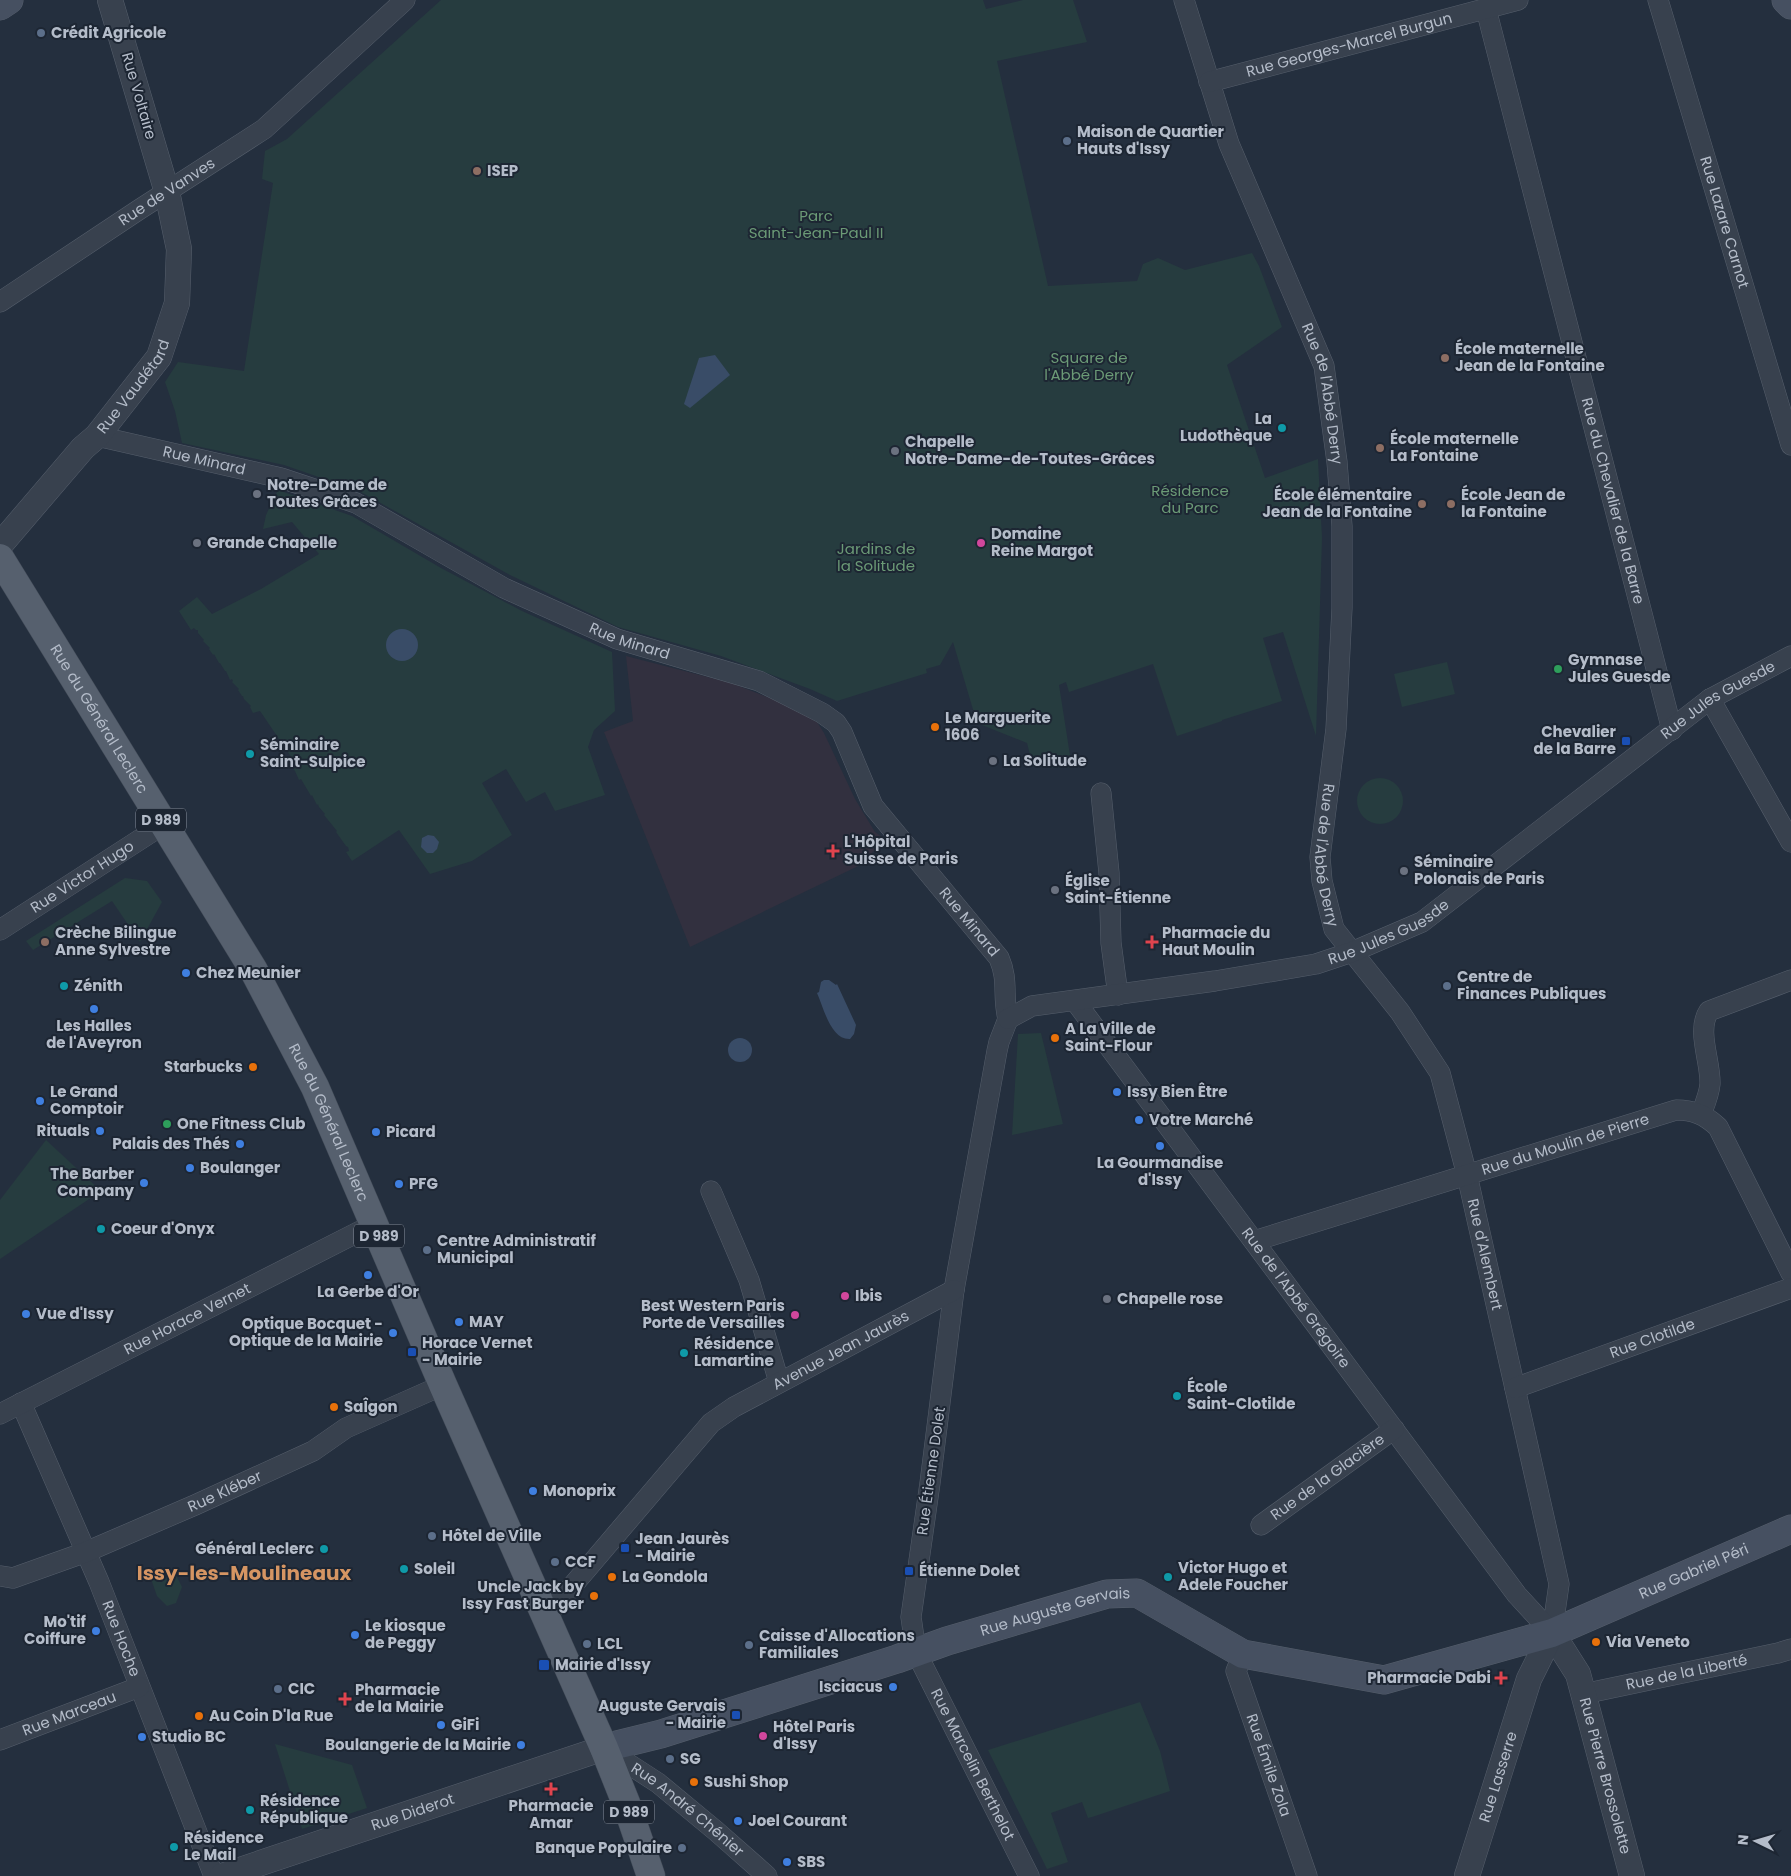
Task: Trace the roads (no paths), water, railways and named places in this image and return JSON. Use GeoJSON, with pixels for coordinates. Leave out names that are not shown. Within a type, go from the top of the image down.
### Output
{"type":"FeatureCollection","features":[{"type":"Feature","properties":{"kind":"main road"},"geometry":{"type":"LineString","coordinates":[[0,6],[8,0]]}},
{"type":"Feature","properties":{"kind":"main road"},"geometry":{"type":"LineString","coordinates":[[1786,0],[1791,5]]}},
{"type":"Feature","properties":{"kind":"main road","name":"Rue du Général Leclerc"},"geometry":{"type":"LineString","coordinates":[[0,558],[253,969],[315,1087],[443,1384],[604,1748]]}},
{"type":"Feature","properties":{"kind":"main road","name":"Rue Gabriel Péri"},"geometry":{"type":"LineString","coordinates":[[1552,1633],[1791,1529]]}},
{"type":"Feature","properties":{"kind":"main road","name":"Rue Auguste Gervais"},"geometry":{"type":"LineString","coordinates":[[604,1748],[661,1734],[946,1641],[1107,1594],[1137,1593],[1243,1654],[1384,1680],[1552,1633]]}},
{"type":"Feature","properties":{"kind":"main road","name":"D 989"},"geometry":{"type":"LineString","coordinates":[[604,1748],[652,1876]]}},
{"type":"Feature","properties":{"kind":"street","name":"Rue Voltaire"},"geometry":{"type":"LineString","coordinates":[[110,0],[167,192]]}},
{"type":"Feature","properties":{"kind":"street","name":"Rue de Vanves"},"geometry":{"type":"LineString","coordinates":[[0,302],[264,129],[405,0]]}},
{"type":"Feature","properties":{"kind":"street","name":"Rue de l'Abbé Derry"},"geometry":{"type":"LineString","coordinates":[[1184,0],[1229,144],[1324,366],[1337,462],[1342,526],[1342,608],[1336,729],[1320,857],[1322,881],[1334,929],[1352,952]]}},
{"type":"Feature","properties":{"kind":"street","name":"Rue Georges-Marcel Burgun"},"geometry":{"type":"LineString","coordinates":[[1209,82],[1518,0]]}},
{"type":"Feature","properties":{"kind":"street","name":"Rue Lazare Carnot"},"geometry":{"type":"LineString","coordinates":[[1658,0],[1791,445]]}},
{"type":"Feature","properties":{"kind":"street","name":"Rue du Chevalier de la Barre"},"geometry":{"type":"LineString","coordinates":[[1486,9],[1672,730]]}},
{"type":"Feature","properties":{"kind":"street","name":"Rue Vaudétard"},"geometry":{"type":"LineString","coordinates":[[0,545],[83,448],[97,436],[159,357],[177,303],[179,249],[167,192]]}},
{"type":"Feature","properties":{"kind":"street","name":"Rue Minard"},"geometry":{"type":"LineString","coordinates":[[97,436],[281,478],[356,504],[504,588],[608,635],[640,647],[759,681],[822,712],[836,723],[842,732],[873,806],[999,958],[1005,971],[1005,1005],[1008,1018]]}},
{"type":"Feature","properties":{"kind":"street","name":"Rue Jules Guesde"},"geometry":{"type":"LineString","coordinates":[[1008,1018],[1032,1006],[1118,995],[1316,964],[1352,952],[1422,922],[1710,699],[1791,656]]}},
{"type":"Feature","properties":{"kind":"street"},"geometry":{"type":"LineString","coordinates":[[1710,699],[1791,842]]}},
{"type":"Feature","properties":{"kind":"street"},"geometry":{"type":"LineString","coordinates":[[1100,794],[1109,873],[1111,943],[1118,995]]}},
{"type":"Feature","properties":{"kind":"street","name":"Rue Victor Hugo"},"geometry":{"type":"LineString","coordinates":[[0,930],[164,824]]}},
{"type":"Feature","properties":{"kind":"street","name":"Rue d'Alembert"},"geometry":{"type":"LineString","coordinates":[[1352,952],[1400,1012],[1440,1073],[1468,1175],[1559,1584],[1552,1633]]}},
{"type":"Feature","properties":{"kind":"street"},"geometry":{"type":"LineString","coordinates":[[1791,980],[1709,1011],[1704,1023],[1710,1082],[1708,1096],[1701,1114],[1718,1126],[1791,1273]]}},
{"type":"Feature","properties":{"kind":"street","name":"Rue de l'Abbé Grégoire"},"geometry":{"type":"LineString","coordinates":[[1076,1001],[1518,1595],[1552,1633]]}},
{"type":"Feature","properties":{"kind":"street"},"geometry":{"type":"LineString","coordinates":[[954,1290],[999,1042],[1008,1018]]}},
{"type":"Feature","properties":{"kind":"street","name":"Rue du Moulin de Pierre"},"geometry":{"type":"LineString","coordinates":[[1254,1241],[1676,1110],[1689,1110],[1701,1114]]}},
{"type":"Feature","properties":{"kind":"street"},"geometry":{"type":"LineString","coordinates":[[711,1191],[749,1280],[779,1382]]}},
{"type":"Feature","properties":{"kind":"street","name":"Rue Horace Vernet"},"geometry":{"type":"LineString","coordinates":[[0,1414],[374,1224]]}},
{"type":"Feature","properties":{"kind":"street","name":"Rue Clotilde"},"geometry":{"type":"LineString","coordinates":[[1515,1388],[1791,1288]]}},
{"type":"Feature","properties":{"kind":"street","name":"Avenue Jean Jaurès"},"geometry":{"type":"LineString","coordinates":[[546,1618],[711,1423],[734,1407],[779,1382],[954,1290]]}},
{"type":"Feature","properties":{"kind":"street","name":"Rue Étienne Dolet"},"geometry":{"type":"LineString","coordinates":[[916,1652],[911,1617],[954,1290]]}},
{"type":"Feature","properties":{"kind":"street","name":"Rue Kléber"},"geometry":{"type":"LineString","coordinates":[[0,1576],[13,1578],[86,1552],[195,1505],[313,1451],[346,1428],[443,1384]]}},
{"type":"Feature","properties":{"kind":"street","name":"Rue Hoche"},"geometry":{"type":"LineString","coordinates":[[21,1404],[109,1608],[214,1876]]}},
{"type":"Feature","properties":{"kind":"street","name":"Rue de la Glacière"},"geometry":{"type":"LineString","coordinates":[[1261,1525],[1394,1429]]}},
{"type":"Feature","properties":{"kind":"street","name":"Rue Lasserre"},"geometry":{"type":"LineString","coordinates":[[1467,1876],[1529,1679],[1552,1633]]}},
{"type":"Feature","properties":{"kind":"street","name":"Rue Pierre Brossolette"},"geometry":{"type":"LineString","coordinates":[[1552,1633],[1581,1684],[1632,1876]]}},
{"type":"Feature","properties":{"kind":"street","name":"Rue de la Liberté"},"geometry":{"type":"LineString","coordinates":[[1581,1684],[1778,1653],[1791,1648]]}},
{"type":"Feature","properties":{"kind":"street","name":"Rue Marcelin Berthelot"},"geometry":{"type":"LineString","coordinates":[[916,1652],[1029,1876]]}},
{"type":"Feature","properties":{"kind":"street","name":"Rue Émile Zola"},"geometry":{"type":"LineString","coordinates":[[1243,1654],[1236,1671],[1307,1876]]}},
{"type":"Feature","properties":{"kind":"street","name":"Rue Marceau"},"geometry":{"type":"LineString","coordinates":[[0,1740],[139,1687]]}},
{"type":"Feature","properties":{"kind":"street","name":"Rue Diderot"},"geometry":{"type":"LineString","coordinates":[[222,1876],[604,1748]]}},
{"type":"Feature","properties":{"kind":"street","name":"Rue André Chénier"},"geometry":{"type":"LineString","coordinates":[[604,1748],[658,1783],[767,1876]]}},
{"type":"Feature","properties":{"kind":"water"},"geometry":{"type":"Polygon","coordinates":[[[715,355],[730,375],[690,408],[684,404],[699,358],[715,355]]]}},
{"type":"Feature","properties":{"kind":"water"},"geometry":{"type":"Polygon","coordinates":[[[402,629],[414,633],[418,645],[414,657],[402,661],[390,657],[386,645],[390,633],[402,629]]]}},
{"type":"Feature","properties":{"kind":"water"},"geometry":{"type":"Polygon","coordinates":[[[428,835],[434,836],[439,842],[437,849],[433,853],[427,853],[421,847],[422,838],[428,835]]]}},
{"type":"Feature","properties":{"kind":"water"},"geometry":{"type":"Polygon","coordinates":[[[824,980],[837,984],[856,1025],[854,1034],[850,1039],[843,1038],[838,1034],[829,1022],[817,993],[819,992],[821,982],[824,980]]]}},
{"type":"Feature","properties":{"kind":"water"},"geometry":{"type":"Polygon","coordinates":[[[740,1038],[745,1039],[751,1045],[751,1055],[745,1061],[740,1062],[735,1061],[729,1055],[728,1050],[729,1045],[735,1039],[740,1038]]]}},
{"type":"Feature","properties":{"kind":"place","name":"Crédit Agricole"},"geometry":{"type":"Point","coordinates":[41,33]}},
{"type":"Feature","properties":{"kind":"place","name":"Maison de Quartier Hauts d'Issy"},"geometry":{"type":"Point","coordinates":[1067,141]}},
{"type":"Feature","properties":{"kind":"place","name":"ISEP"},"geometry":{"type":"Point","coordinates":[477,171]}},
{"type":"Feature","properties":{"kind":"place","name":"École maternelle Jean de la Fontaine"},"geometry":{"type":"Point","coordinates":[1445,358]}},
{"type":"Feature","properties":{"kind":"place","name":"La Ludothèque"},"geometry":{"type":"Point","coordinates":[1282,428]}},
{"type":"Feature","properties":{"kind":"place","name":"École maternelle La Fontaine"},"geometry":{"type":"Point","coordinates":[1380,448]}},
{"type":"Feature","properties":{"kind":"place","name":"Chapelle Notre-Dame-de-Toutes-Grâces"},"geometry":{"type":"Point","coordinates":[895,451]}},
{"type":"Feature","properties":{"kind":"place","name":"Notre-Dame de Toutes Grâces"},"geometry":{"type":"Point","coordinates":[257,494]}},
{"type":"Feature","properties":{"kind":"place","name":"École élémentaire Jean de la Fontaine"},"geometry":{"type":"Point","coordinates":[1422,504]}},
{"type":"Feature","properties":{"kind":"place","name":"École Jean de la Fontaine"},"geometry":{"type":"Point","coordinates":[1451,504]}},
{"type":"Feature","properties":{"kind":"place","name":"Grande Chapelle"},"geometry":{"type":"Point","coordinates":[197,543]}},
{"type":"Feature","properties":{"kind":"place","name":"Domaine Reine Margot"},"geometry":{"type":"Point","coordinates":[981,543]}},
{"type":"Feature","properties":{"kind":"place","name":"Gymnase Jules Guesde"},"geometry":{"type":"Point","coordinates":[1558,669]}},
{"type":"Feature","properties":{"kind":"place","name":"Le Marguerite 1606"},"geometry":{"type":"Point","coordinates":[935,727]}},
{"type":"Feature","properties":{"kind":"place","name":"Chevalier de la Barre"},"geometry":{"type":"Point","coordinates":[1626,741]}},
{"type":"Feature","properties":{"kind":"place","name":"Séminaire Saint-Sulpice"},"geometry":{"type":"Point","coordinates":[250,754]}},
{"type":"Feature","properties":{"kind":"place","name":"La Solitude"},"geometry":{"type":"Point","coordinates":[993,761]}},
{"type":"Feature","properties":{"kind":"place","name":"L'Hôpital Suisse de Paris"},"geometry":{"type":"Point","coordinates":[833,851]}},
{"type":"Feature","properties":{"kind":"place","name":"Séminaire Polonais de Paris"},"geometry":{"type":"Point","coordinates":[1404,871]}},
{"type":"Feature","properties":{"kind":"place","name":"Église Saint-Étienne"},"geometry":{"type":"Point","coordinates":[1055,890]}},
{"type":"Feature","properties":{"kind":"place","name":"Crèche Bilingue Anne Sylvestre"},"geometry":{"type":"Point","coordinates":[45,942]}},
{"type":"Feature","properties":{"kind":"place","name":"Pharmacie du Haut Moulin"},"geometry":{"type":"Point","coordinates":[1152,942]}},
{"type":"Feature","properties":{"kind":"place","name":"Chez Meunier"},"geometry":{"type":"Point","coordinates":[186,973]}},
{"type":"Feature","properties":{"kind":"place","name":"Zénith"},"geometry":{"type":"Point","coordinates":[64,986]}},
{"type":"Feature","properties":{"kind":"place","name":"Centre de Finances Publiques"},"geometry":{"type":"Point","coordinates":[1447,986]}},
{"type":"Feature","properties":{"kind":"place","name":"Les Halles de l'Aveyron"},"geometry":{"type":"Point","coordinates":[94,1009]}},
{"type":"Feature","properties":{"kind":"place","name":"A La Ville de Saint-Flour"},"geometry":{"type":"Point","coordinates":[1055,1038]}},
{"type":"Feature","properties":{"kind":"place","name":"Starbucks"},"geometry":{"type":"Point","coordinates":[253,1067]}},
{"type":"Feature","properties":{"kind":"place","name":"Issy Bien Être"},"geometry":{"type":"Point","coordinates":[1117,1092]}},
{"type":"Feature","properties":{"kind":"place","name":"Le Grand Comptoir"},"geometry":{"type":"Point","coordinates":[40,1101]}},
{"type":"Feature","properties":{"kind":"place","name":"Votre Marché"},"geometry":{"type":"Point","coordinates":[1139,1120]}},
{"type":"Feature","properties":{"kind":"place","name":"One Fitness Club"},"geometry":{"type":"Point","coordinates":[167,1124]}},
{"type":"Feature","properties":{"kind":"place","name":"Rituals"},"geometry":{"type":"Point","coordinates":[100,1131]}},
{"type":"Feature","properties":{"kind":"place","name":"Picard"},"geometry":{"type":"Point","coordinates":[376,1132]}},
{"type":"Feature","properties":{"kind":"place","name":"Palais des Thés"},"geometry":{"type":"Point","coordinates":[240,1144]}},
{"type":"Feature","properties":{"kind":"place","name":"La Gourmandise d'Issy"},"geometry":{"type":"Point","coordinates":[1160,1146]}},
{"type":"Feature","properties":{"kind":"place","name":"Boulanger"},"geometry":{"type":"Point","coordinates":[190,1168]}},
{"type":"Feature","properties":{"kind":"place","name":"The Barber Company"},"geometry":{"type":"Point","coordinates":[144,1183]}},
{"type":"Feature","properties":{"kind":"place","name":"PFG"},"geometry":{"type":"Point","coordinates":[399,1184]}},
{"type":"Feature","properties":{"kind":"place","name":"Coeur d'Onyx"},"geometry":{"type":"Point","coordinates":[101,1229]}},
{"type":"Feature","properties":{"kind":"place","name":"Centre Administratif Municipal"},"geometry":{"type":"Point","coordinates":[427,1250]}},
{"type":"Feature","properties":{"kind":"place","name":"La Gerbe d'Or"},"geometry":{"type":"Point","coordinates":[368,1275]}},
{"type":"Feature","properties":{"kind":"place","name":"Ibis"},"geometry":{"type":"Point","coordinates":[845,1296]}},
{"type":"Feature","properties":{"kind":"place","name":"Chapelle rose"},"geometry":{"type":"Point","coordinates":[1107,1299]}},
{"type":"Feature","properties":{"kind":"place","name":"Vue d'Issy"},"geometry":{"type":"Point","coordinates":[26,1314]}},
{"type":"Feature","properties":{"kind":"place","name":"Best Western Paris Porte de Versailles"},"geometry":{"type":"Point","coordinates":[795,1315]}},
{"type":"Feature","properties":{"kind":"place","name":"MAY"},"geometry":{"type":"Point","coordinates":[459,1322]}},
{"type":"Feature","properties":{"kind":"place","name":"Optique Bocquet - Optique de la Mairie"},"geometry":{"type":"Point","coordinates":[393,1333]}},
{"type":"Feature","properties":{"kind":"place","name":"Horace Vernet - Mairie"},"geometry":{"type":"Point","coordinates":[412,1352]}},
{"type":"Feature","properties":{"kind":"place","name":"Résidence Lamartine"},"geometry":{"type":"Point","coordinates":[684,1353]}},
{"type":"Feature","properties":{"kind":"place","name":"École Saint-Clotilde"},"geometry":{"type":"Point","coordinates":[1177,1396]}},
{"type":"Feature","properties":{"kind":"place","name":"SaÎgon"},"geometry":{"type":"Point","coordinates":[334,1407]}},
{"type":"Feature","properties":{"kind":"place","name":"Monoprix"},"geometry":{"type":"Point","coordinates":[533,1491]}},
{"type":"Feature","properties":{"kind":"place","name":"Hôtel de Ville"},"geometry":{"type":"Point","coordinates":[432,1536]}},
{"type":"Feature","properties":{"kind":"place","name":"Jean Jaurès - Mairie"},"geometry":{"type":"Point","coordinates":[625,1548]}},
{"type":"Feature","properties":{"kind":"place","name":"Général Leclerc"},"geometry":{"type":"Point","coordinates":[324,1549]}},
{"type":"Feature","properties":{"kind":"place","name":"CCF"},"geometry":{"type":"Point","coordinates":[555,1562]}},
{"type":"Feature","properties":{"kind":"place","name":"Soleil"},"geometry":{"type":"Point","coordinates":[404,1569]}},
{"type":"Feature","properties":{"kind":"place","name":"Étienne Dolet"},"geometry":{"type":"Point","coordinates":[909,1571]}},
{"type":"Feature","properties":{"kind":"place","name":"La Gondola"},"geometry":{"type":"Point","coordinates":[612,1577]}},
{"type":"Feature","properties":{"kind":"place","name":"Victor Hugo et Adele Foucher"},"geometry":{"type":"Point","coordinates":[1168,1577]}},
{"type":"Feature","properties":{"kind":"place","name":"Uncle Jack by Issy Fast Burger"},"geometry":{"type":"Point","coordinates":[594,1596]}},
{"type":"Feature","properties":{"kind":"place","name":"Mo'tif Coiffure"},"geometry":{"type":"Point","coordinates":[96,1631]}},
{"type":"Feature","properties":{"kind":"place","name":"Le kiosque de Peggy"},"geometry":{"type":"Point","coordinates":[355,1635]}},
{"type":"Feature","properties":{"kind":"place","name":"Via Veneto"},"geometry":{"type":"Point","coordinates":[1596,1642]}},
{"type":"Feature","properties":{"kind":"place","name":"LCL"},"geometry":{"type":"Point","coordinates":[587,1644]}},
{"type":"Feature","properties":{"kind":"place","name":"Caisse d'Allocations Familiales"},"geometry":{"type":"Point","coordinates":[749,1645]}},
{"type":"Feature","properties":{"kind":"place","name":"Mairie d'Issy"},"geometry":{"type":"Point","coordinates":[544,1665]}},
{"type":"Feature","properties":{"kind":"place","name":"Pharmacie Dabi"},"geometry":{"type":"Point","coordinates":[1501,1678]}},
{"type":"Feature","properties":{"kind":"place","name":"Isciacus"},"geometry":{"type":"Point","coordinates":[893,1687]}},
{"type":"Feature","properties":{"kind":"place","name":"CIC"},"geometry":{"type":"Point","coordinates":[278,1689]}},
{"type":"Feature","properties":{"kind":"place","name":"Pharmacie de la Mairie"},"geometry":{"type":"Point","coordinates":[345,1699]}},
{"type":"Feature","properties":{"kind":"place","name":"Auguste Gervais - Mairie"},"geometry":{"type":"Point","coordinates":[736,1715]}},
{"type":"Feature","properties":{"kind":"place","name":"Au Coin D'la Rue"},"geometry":{"type":"Point","coordinates":[199,1716]}},
{"type":"Feature","properties":{"kind":"place","name":"GiFi"},"geometry":{"type":"Point","coordinates":[441,1725]}},
{"type":"Feature","properties":{"kind":"place","name":"Hôtel Paris d'Issy"},"geometry":{"type":"Point","coordinates":[763,1736]}},
{"type":"Feature","properties":{"kind":"place","name":"Studio BC"},"geometry":{"type":"Point","coordinates":[142,1737]}},
{"type":"Feature","properties":{"kind":"place","name":"Boulangerie de la Mairie"},"geometry":{"type":"Point","coordinates":[521,1745]}},
{"type":"Feature","properties":{"kind":"place","name":"SG"},"geometry":{"type":"Point","coordinates":[670,1759]}},
{"type":"Feature","properties":{"kind":"place","name":"Sushi Shop"},"geometry":{"type":"Point","coordinates":[694,1782]}},
{"type":"Feature","properties":{"kind":"place","name":"Pharmacie Amar"},"geometry":{"type":"Point","coordinates":[551,1789]}},
{"type":"Feature","properties":{"kind":"place","name":"Résidence République"},"geometry":{"type":"Point","coordinates":[250,1810]}},
{"type":"Feature","properties":{"kind":"place","name":"Joel Courant"},"geometry":{"type":"Point","coordinates":[738,1821]}},
{"type":"Feature","properties":{"kind":"place","name":"Résidence Le Mail"},"geometry":{"type":"Point","coordinates":[174,1847]}},
{"type":"Feature","properties":{"kind":"place","name":"Banque Populaire"},"geometry":{"type":"Point","coordinates":[682,1848]}},
{"type":"Feature","properties":{"kind":"place","name":"SBS"},"geometry":{"type":"Point","coordinates":[787,1862]}},
{"type":"Feature","properties":{"kind":"district","name":"Issy-les-Moulineaux"},"geometry":{"type":"Point","coordinates":[244,1573]}},
{"type":"Feature","properties":{"kind":"park label","name":"Parc Saint-Jean-Paul II"},"geometry":{"type":"Point","coordinates":[816,224]}},
{"type":"Feature","properties":{"kind":"park label","name":"Square de l'Abbé Derry"},"geometry":{"type":"Point","coordinates":[1089,366]}},
{"type":"Feature","properties":{"kind":"park label","name":"Résidence du Parc"},"geometry":{"type":"Point","coordinates":[1190,500]}},
{"type":"Feature","properties":{"kind":"park label","name":"Jardins de la Solitude"},"geometry":{"type":"Point","coordinates":[876,558]}}]}
